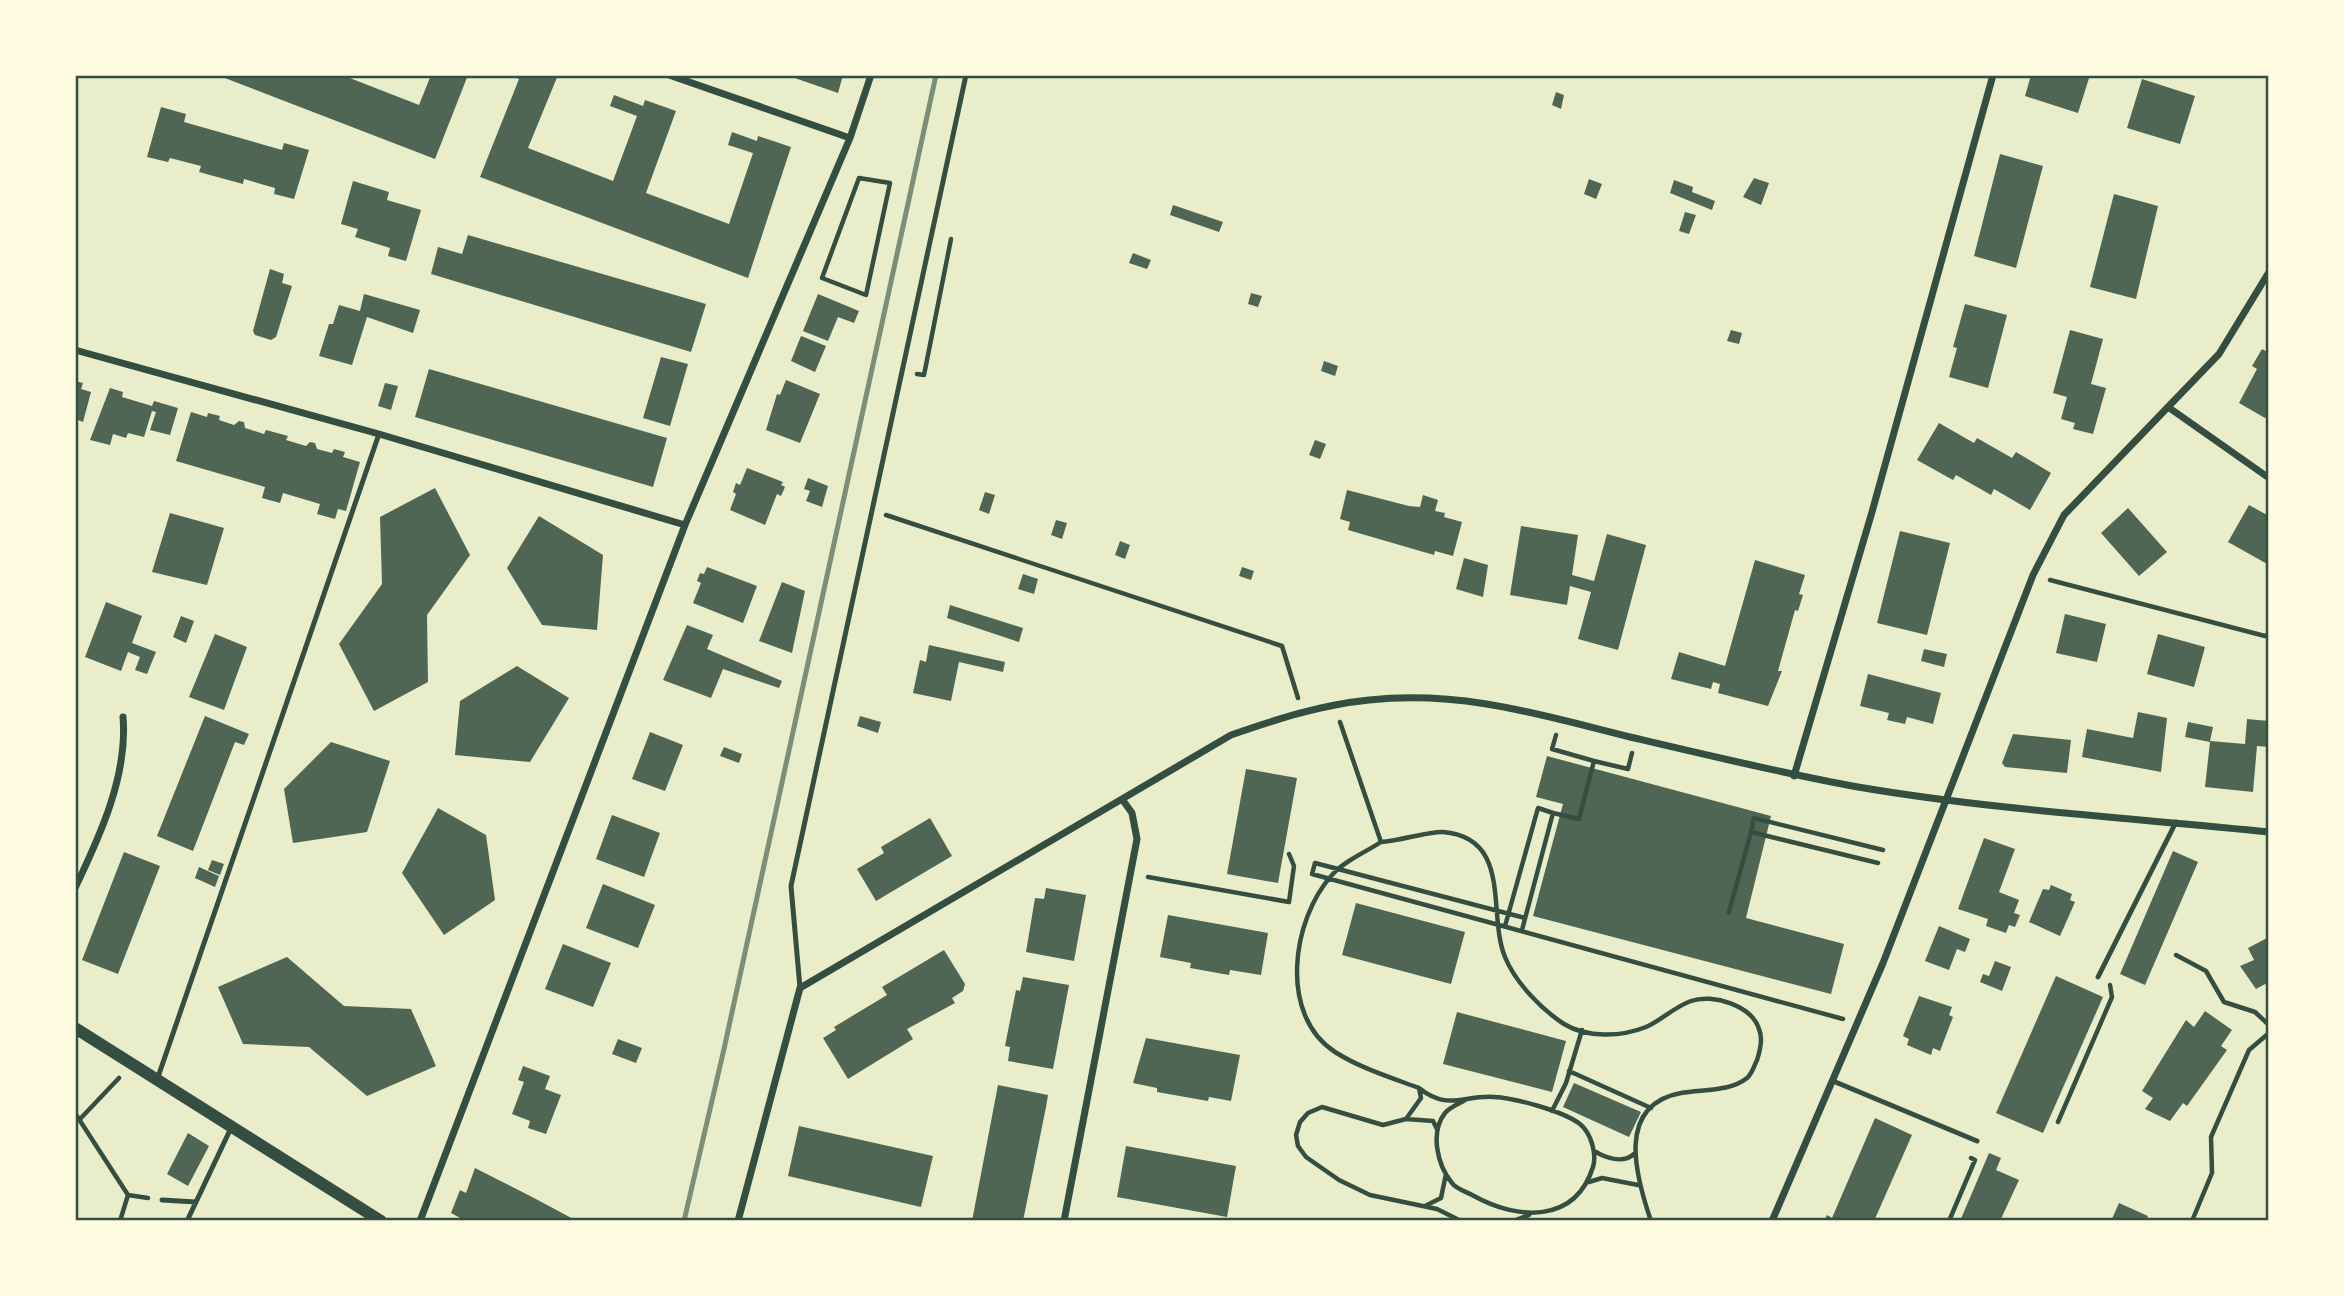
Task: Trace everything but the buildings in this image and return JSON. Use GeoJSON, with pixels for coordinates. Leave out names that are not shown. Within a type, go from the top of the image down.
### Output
{"type":"FeatureCollection","features":[{"type":"Feature","properties":{"kind":"street"},"geometry":{"type":"LineString","coordinates":[[669,75],[850,138]]}},
{"type":"Feature","properties":{"kind":"street"},"geometry":{"type":"LineString","coordinates":[[420,1221],[685,525],[850,138],[871,75]]}},
{"type":"Feature","properties":{"kind":"street"},"geometry":{"type":"LineString","coordinates":[[1794,776],[1872,512],[1993,75]]}},
{"type":"Feature","properties":{"kind":"street"},"geometry":{"type":"LineString","coordinates":[[1772,1221],[1857,1024],[2033,575],[2064,515],[2219,354],[2269,272]]}},
{"type":"Feature","properties":{"kind":"street"},"geometry":{"type":"LineString","coordinates":[[75,350],[379,435],[685,525]]}},
{"type":"Feature","properties":{"kind":"street"},"geometry":{"type":"LineString","coordinates":[[2168,407],[2269,478]]}},
{"type":"Feature","properties":{"kind":"street"},"geometry":{"type":"LineString","coordinates":[[738,1221],[800,988],[1231,736],[1302,710],[1372,699],[1436,698],[1511,706],[1794,776],[1945,801],[2269,832]]}},
{"type":"Feature","properties":{"kind":"street"},"geometry":{"type":"LineString","coordinates":[[75,888],[121,769],[125,745],[123,716]]}},
{"type":"Feature","properties":{"kind":"street"},"geometry":{"type":"LineString","coordinates":[[1064,1221],[1130,873],[1136,825],[1122,799]]}},
{"type":"Feature","properties":{"kind":"street"},"geometry":{"type":"LineString","coordinates":[[75,1028],[131,1065],[233,1125],[381,1221]]}},
{"type":"Feature","properties":{"kind":"lane"},"geometry":{"type":"LineString","coordinates":[[800,988],[792,886],[966,75]]}},
{"type":"Feature","properties":{"kind":"lane"},"geometry":{"type":"LineString","coordinates":[[157,1080],[379,435]]}},
{"type":"Feature","properties":{"kind":"lane"},"geometry":{"type":"LineString","coordinates":[[2098,977],[2176,822]]}},
{"type":"Feature","properties":{"kind":"lane"},"geometry":{"type":"LineString","coordinates":[[1833,1081],[1977,1141]]}},
{"type":"Feature","properties":{"kind":"lane"},"geometry":{"type":"LineString","coordinates":[[187,1221],[233,1125]]}},
{"type":"Feature","properties":{"kind":"lane"},"geometry":{"type":"LineString","coordinates":[[162,1200],[196,1202]]}},
{"type":"Feature","properties":{"kind":"path"},"geometry":{"type":"LineString","coordinates":[[859,177],[890,183],[866,295],[822,278],[859,177]]}},
{"type":"Feature","properties":{"kind":"path"},"geometry":{"type":"LineString","coordinates":[[872,511],[1282,646],[1302,710]]}},
{"type":"Feature","properties":{"kind":"path"},"geometry":{"type":"LineString","coordinates":[[2033,575],[2265,636],[2269,634]]}},
{"type":"Feature","properties":{"kind":"path"},"geometry":{"type":"LineString","coordinates":[[1334,704],[1381,842]]}},
{"type":"Feature","properties":{"kind":"path"},"geometry":{"type":"LineString","coordinates":[[1552,749],[1628,769],[1636,738]]}},
{"type":"Feature","properties":{"kind":"path"},"geometry":{"type":"LineString","coordinates":[[1502,925],[1508,913],[1538,808],[1579,819],[1594,761]]}},
{"type":"Feature","properties":{"kind":"path"},"geometry":{"type":"LineString","coordinates":[[1522,930],[1553,813]]}},
{"type":"Feature","properties":{"kind":"path"},"geometry":{"type":"LineString","coordinates":[[1728,912],[1754,818],[1884,850]]}},
{"type":"Feature","properties":{"kind":"path"},"geometry":{"type":"LineString","coordinates":[[1513,1221],[1559,1208],[1573,1199],[1588,1182],[1594,1162],[1593,1150],[1592,1142],[1581,1125],[1552,1111],[1495,1097],[1448,1103],[1432,1098],[1419,1088],[1334,1052],[1308,1024],[1300,992],[1297,957],[1303,926],[1316,895],[1329,878],[1381,842],[1407,840],[1440,832],[1458,835],[1482,852],[1494,874],[1505,956],[1539,1004],[1566,1025],[1594,1034],[1624,1034],[1647,1027],[1695,1000],[1713,999],[1738,1007],[1751,1016],[1759,1028],[1761,1039],[1758,1056],[1749,1077],[1735,1085],[1677,1093],[1651,1108],[1638,1128],[1634,1153],[1639,1185],[1651,1221]]}},
{"type":"Feature","properties":{"kind":"path"},"geometry":{"type":"LineString","coordinates":[[1751,832],[1878,863]]}},
{"type":"Feature","properties":{"kind":"path"},"geometry":{"type":"LineString","coordinates":[[1130,873],[1289,902],[1294,866],[1289,853]]}},
{"type":"Feature","properties":{"kind":"path"},"geometry":{"type":"LineString","coordinates":[[1525,918],[1315,863],[1312,874],[1857,1024]]}},
{"type":"Feature","properties":{"kind":"path"},"geometry":{"type":"LineString","coordinates":[[2176,955],[2206,971],[2224,1002],[2255,1012],[2269,1025]]}},
{"type":"Feature","properties":{"kind":"path"},"geometry":{"type":"LineString","coordinates":[[2058,1122],[2112,997],[2110,984],[2098,977]]}},
{"type":"Feature","properties":{"kind":"path"},"geometry":{"type":"LineString","coordinates":[[1552,1111],[1582,1030]]}},
{"type":"Feature","properties":{"kind":"path"},"geometry":{"type":"LineString","coordinates":[[2192,1221],[2212,1174],[2211,1136],[2249,1050],[2269,1032]]}},
{"type":"Feature","properties":{"kind":"path"},"geometry":{"type":"LineString","coordinates":[[81,1118],[131,1065]]}},
{"type":"Feature","properties":{"kind":"path"},"geometry":{"type":"LineString","coordinates":[[1569,1071],[1651,1108]]}},
{"type":"Feature","properties":{"kind":"path"},"geometry":{"type":"LineString","coordinates":[[1406,1119],[1419,1104],[1419,1088]]}},
{"type":"Feature","properties":{"kind":"path"},"geometry":{"type":"LineString","coordinates":[[1437,1129],[1446,1112],[1467,1099]]}},
{"type":"Feature","properties":{"kind":"path"},"geometry":{"type":"LineString","coordinates":[[1461,1221],[1424,1206],[1370,1195],[1339,1180],[1306,1157],[1298,1146],[1296,1135],[1300,1122],[1308,1113],[1322,1107],[1383,1125],[1406,1119],[1433,1121],[1437,1129],[1437,1146],[1452,1184],[1507,1210],[1533,1214]]}},
{"type":"Feature","properties":{"kind":"path"},"geometry":{"type":"LineString","coordinates":[[75,1113],[81,1118],[128,1195],[120,1221]]}},
{"type":"Feature","properties":{"kind":"path"},"geometry":{"type":"LineString","coordinates":[[1593,1150],[1617,1159],[1628,1159],[1634,1153]]}},
{"type":"Feature","properties":{"kind":"path"},"geometry":{"type":"LineString","coordinates":[[1424,1206],[1441,1198],[1446,1173]]}},
{"type":"Feature","properties":{"kind":"path"},"geometry":{"type":"LineString","coordinates":[[1950,1221],[1969,1174]]}},
{"type":"Feature","properties":{"kind":"path"},"geometry":{"type":"LineString","coordinates":[[1588,1182],[1602,1178],[1639,1185]]}},
{"type":"Feature","properties":{"kind":"railway"},"geometry":{"type":"LineString","coordinates":[[684,1221],[724,1049],[936,75]]}}]}
